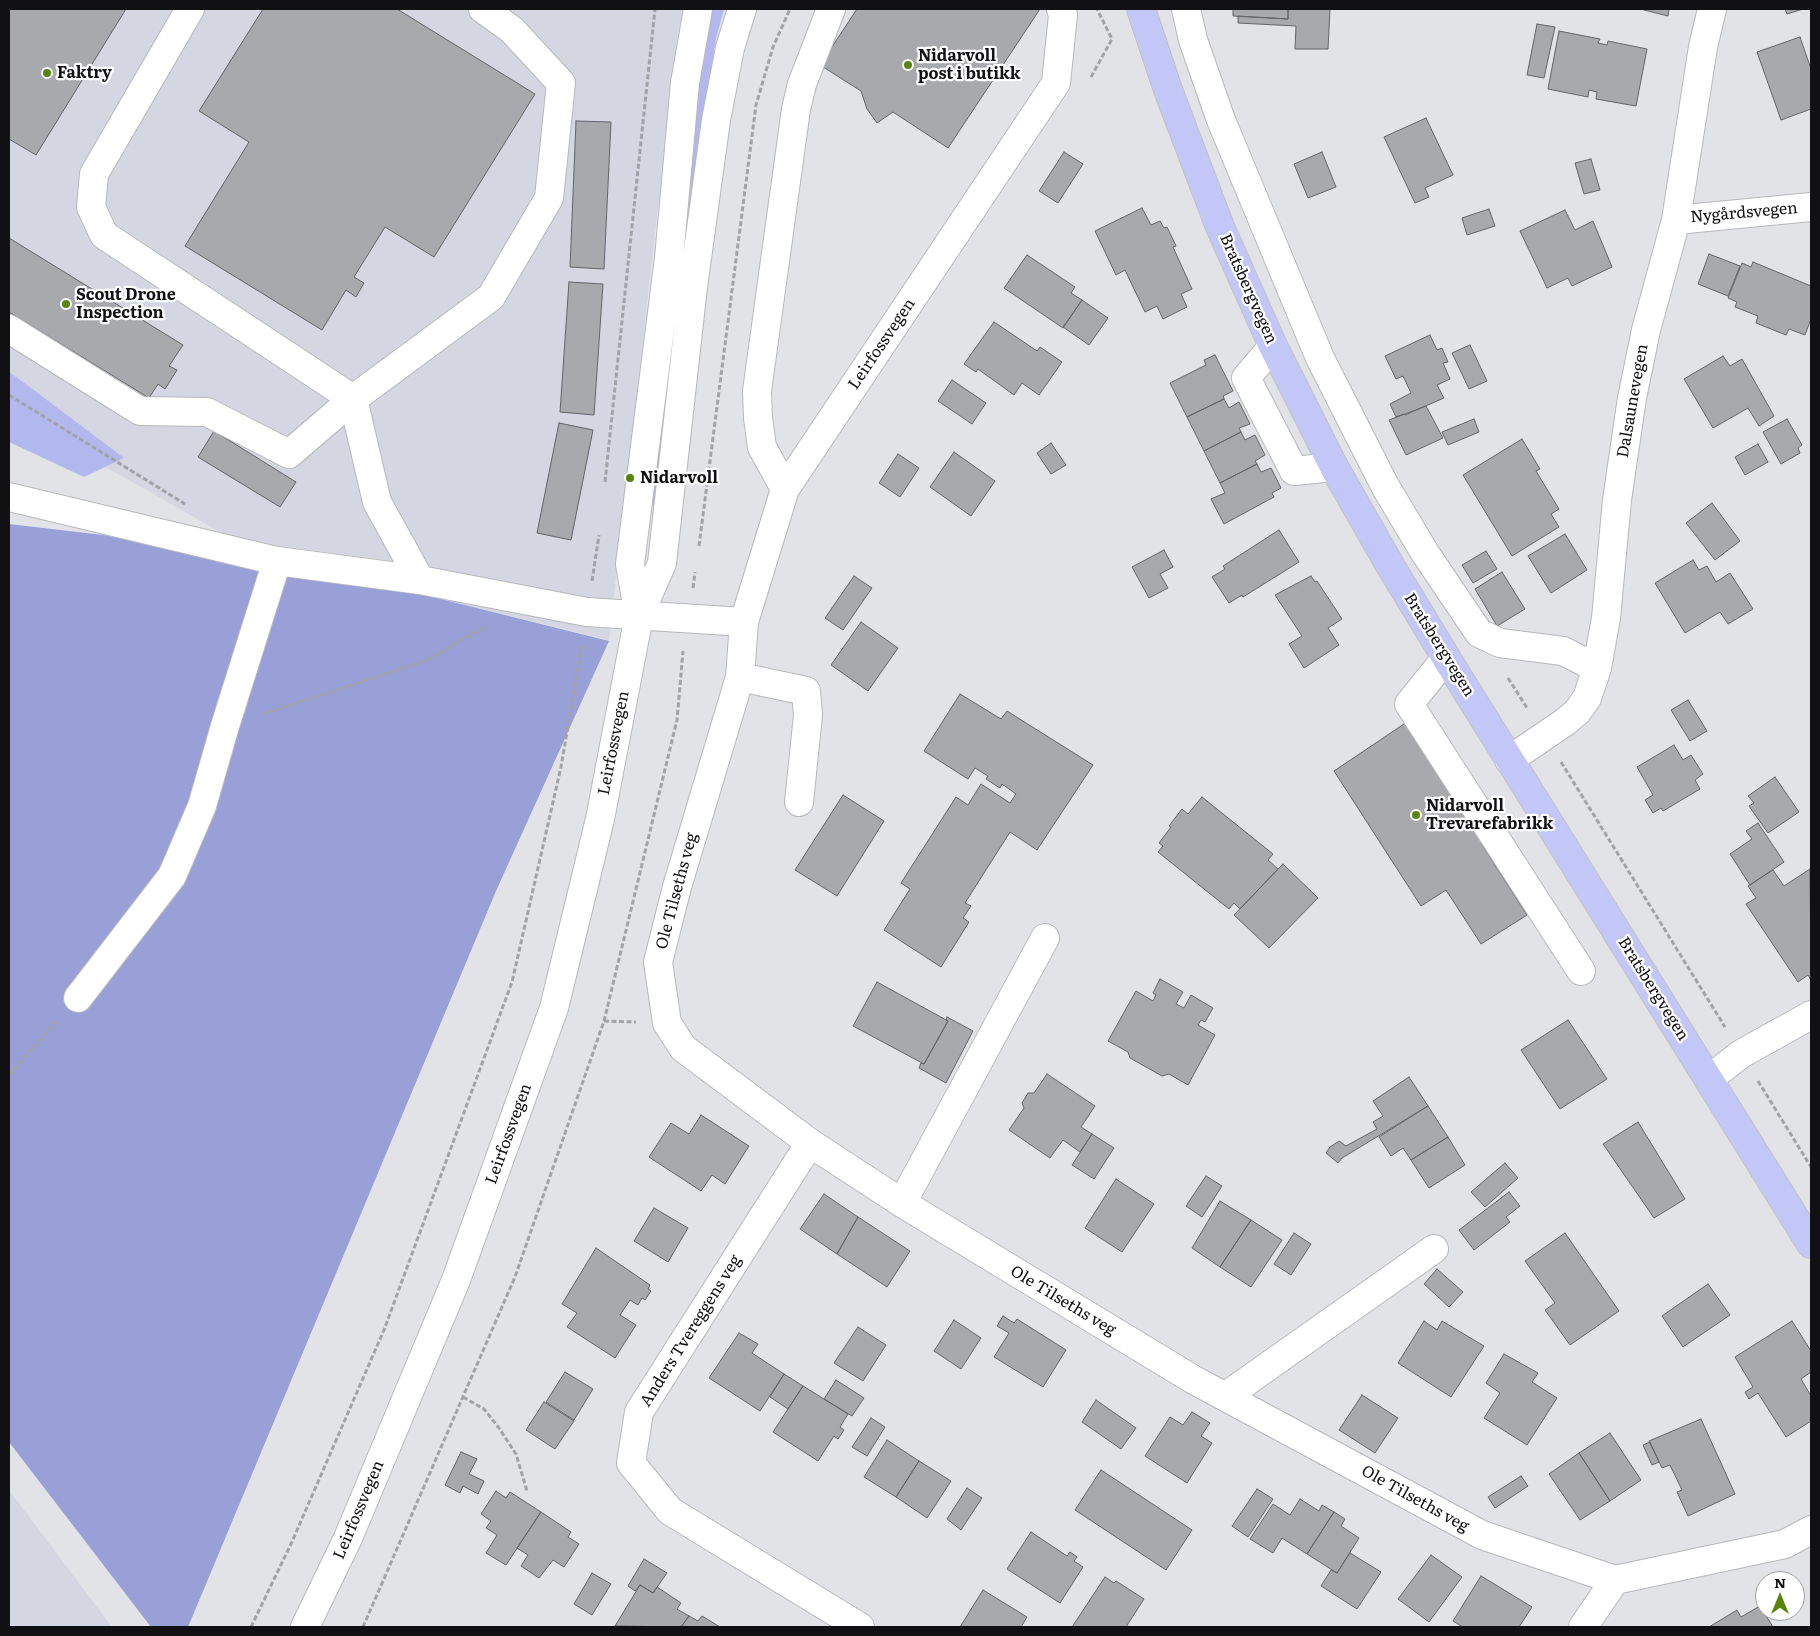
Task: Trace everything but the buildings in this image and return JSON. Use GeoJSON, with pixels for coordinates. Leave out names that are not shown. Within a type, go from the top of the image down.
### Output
{"type":"FeatureCollection","features":[{"type":"Feature","properties":{"kind":"main road","name":"Bratsbergvegen"},"geometry":{"type":"LineString","coordinates":[[1141,9],[1168,90],[1220,227],[1273,346],[1334,467],[1446,658],[1811,1244]]}},
{"type":"Feature","properties":{"kind":"street"},"geometry":{"type":"LineString","coordinates":[[190,9],[94,174],[91,207],[104,235],[353,399],[377,502],[420,580]]}},
{"type":"Feature","properties":{"kind":"street"},"geometry":{"type":"LineString","coordinates":[[9,329],[140,411],[207,412],[289,454],[353,399],[491,297],[549,198],[561,83],[512,30],[483,9]]}},
{"type":"Feature","properties":{"kind":"street","name":"Leirfossvegen"},"geometry":{"type":"LineString","coordinates":[[639,616],[630,564],[669,258],[685,83],[698,9]]}},
{"type":"Feature","properties":{"kind":"street","name":"Leirfossvegen"},"geometry":{"type":"LineString","coordinates":[[305,1627],[348,1538],[456,1280],[554,1008],[600,818],[639,616],[662,563],[693,287],[716,120],[730,48],[742,9]]}},
{"type":"Feature","properties":{"kind":"street"},"geometry":{"type":"LineString","coordinates":[[785,489],[762,446],[757,390],[796,109],[802,84],[831,9]]}},
{"type":"Feature","properties":{"kind":"street","name":"Leirfossvegen"},"geometry":{"type":"LineString","coordinates":[[744,622],[785,489],[1056,83],[1063,15],[1061,9]]}},
{"type":"Feature","properties":{"kind":"street"},"geometry":{"type":"LineString","coordinates":[[1186,9],[1193,40],[1221,120],[1320,358],[1385,486],[1425,553],[1479,633],[1500,644],[1563,651],[1597,668]]}},
{"type":"Feature","properties":{"kind":"street","name":"Dalsaunevegen"},"geometry":{"type":"LineString","coordinates":[[1509,760],[1577,712],[1587,698],[1597,668],[1606,618],[1617,500],[1632,398],[1646,330],[1676,220],[1703,47],[1712,9]]}},
{"type":"Feature","properties":{"kind":"street","name":"Nygårdsvegen"},"geometry":{"type":"LineString","coordinates":[[1676,220],[1811,207]]}},
{"type":"Feature","properties":{"kind":"street"},"geometry":{"type":"LineString","coordinates":[[1273,346],[1246,378],[1294,471],[1334,467]]}},
{"type":"Feature","properties":{"kind":"street"},"geometry":{"type":"LineString","coordinates":[[9,497],[277,561],[420,580],[587,612],[744,622]]}},
{"type":"Feature","properties":{"kind":"street"},"geometry":{"type":"LineString","coordinates":[[78,998],[172,876],[202,806],[277,561]]}},
{"type":"Feature","properties":{"kind":"street","name":"Ole Tilseths veg"},"geometry":{"type":"LineString","coordinates":[[744,622],[740,677],[677,887],[658,962],[667,1023],[683,1048],[810,1143],[902,1203],[1194,1380],[1482,1535],[1615,1580]]}},
{"type":"Feature","properties":{"kind":"street"},"geometry":{"type":"LineString","coordinates":[[1446,658],[1409,704],[1581,971]]}},
{"type":"Feature","properties":{"kind":"street"},"geometry":{"type":"LineString","coordinates":[[740,677],[806,691],[808,715],[799,802]]}},
{"type":"Feature","properties":{"kind":"street"},"geometry":{"type":"LineString","coordinates":[[902,1203],[1045,938]]}},
{"type":"Feature","properties":{"kind":"street"},"geometry":{"type":"LineString","coordinates":[[1709,1079],[1742,1054],[1811,1016]]}},
{"type":"Feature","properties":{"kind":"street","name":"Anders Tvereggens veg"},"geometry":{"type":"LineString","coordinates":[[810,1143],[638,1412],[631,1463],[670,1511],[860,1627]]}},
{"type":"Feature","properties":{"kind":"street"},"geometry":{"type":"LineString","coordinates":[[1226,1396],[1434,1250]]}},
{"type":"Feature","properties":{"kind":"street"},"geometry":{"type":"LineString","coordinates":[[1583,1627],[1615,1580],[1785,1544],[1811,1530]]}},
{"type":"Feature","properties":{"kind":"path"},"geometry":{"type":"LineString","coordinates":[[605,488],[655,9]]}},
{"type":"Feature","properties":{"kind":"path"},"geometry":{"type":"LineString","coordinates":[[698,550],[756,105],[773,47],[790,9]]}},
{"type":"Feature","properties":{"kind":"path"},"geometry":{"type":"LineString","coordinates":[[9,395],[193,509]]}},
{"type":"Feature","properties":{"kind":"path"},"geometry":{"type":"LineString","coordinates":[[251,1627],[291,1544],[384,1330],[512,982],[561,767],[600,527]]}},
{"type":"Feature","properties":{"kind":"path"},"geometry":{"type":"LineString","coordinates":[[692,593],[696,567]]}},
{"type":"Feature","properties":{"kind":"path"},"geometry":{"type":"LineString","coordinates":[[225,726],[426,660],[532,602]]}},
{"type":"Feature","properties":{"kind":"path"},"geometry":{"type":"LineString","coordinates":[[1479,633],[1545,736],[1811,1167]]}},
{"type":"Feature","properties":{"kind":"path"},"geometry":{"type":"LineString","coordinates":[[363,1627],[515,1277],[604,1021],[677,720],[684,649]]}},
{"type":"Feature","properties":{"kind":"path"},"geometry":{"type":"LineString","coordinates":[[9,1075],[78,998]]}},
{"type":"Feature","properties":{"kind":"path"},"geometry":{"type":"LineString","coordinates":[[463,1397],[484,1409],[499,1428],[516,1454],[527,1491]]}},
{"type":"Feature","properties":{"kind":"shaded area"},"geometry":{"type":"Polygon","coordinates":[[[9,9],[684,9],[677,39],[609,640],[257,553],[9,412],[9,9]]]}},
{"type":"Feature","properties":{"kind":"shaded area"},"geometry":{"type":"Polygon","coordinates":[[[708,9],[724,9],[716,39],[698,162],[657,504],[652,506],[647,504],[698,54],[708,9]]]}},
{"type":"Feature","properties":{"kind":"shaded area"},"geometry":{"type":"Polygon","coordinates":[[[9,372],[124,458],[84,477],[9,442],[9,372]]]}},
{"type":"Feature","properties":{"kind":"shaded area"},"geometry":{"type":"Polygon","coordinates":[[[9,524],[257,553],[609,641],[496,891],[188,1627],[151,1627],[9,1442],[9,524]]]}},
{"type":"Feature","properties":{"kind":"shaded area"},"geometry":{"type":"Polygon","coordinates":[[[9,1490],[112,1627],[9,1627],[9,1490]]]}},
{"type":"Feature","properties":{"kind":"place","name":"Nidarvoll post i butikk"},"geometry":{"type":"Point","coordinates":[908,65]}},
{"type":"Feature","properties":{"kind":"place","name":"Faktry"},"geometry":{"type":"Point","coordinates":[47,73]}},
{"type":"Feature","properties":{"kind":"place","name":"Scout Drone Inspection"},"geometry":{"type":"Point","coordinates":[66,304]}},
{"type":"Feature","properties":{"kind":"place","name":"Nidarvoll"},"geometry":{"type":"Point","coordinates":[630,478]}},
{"type":"Feature","properties":{"kind":"place","name":"Nidarvoll Trevarefabrikk"},"geometry":{"type":"Point","coordinates":[1416,815]}}]}
